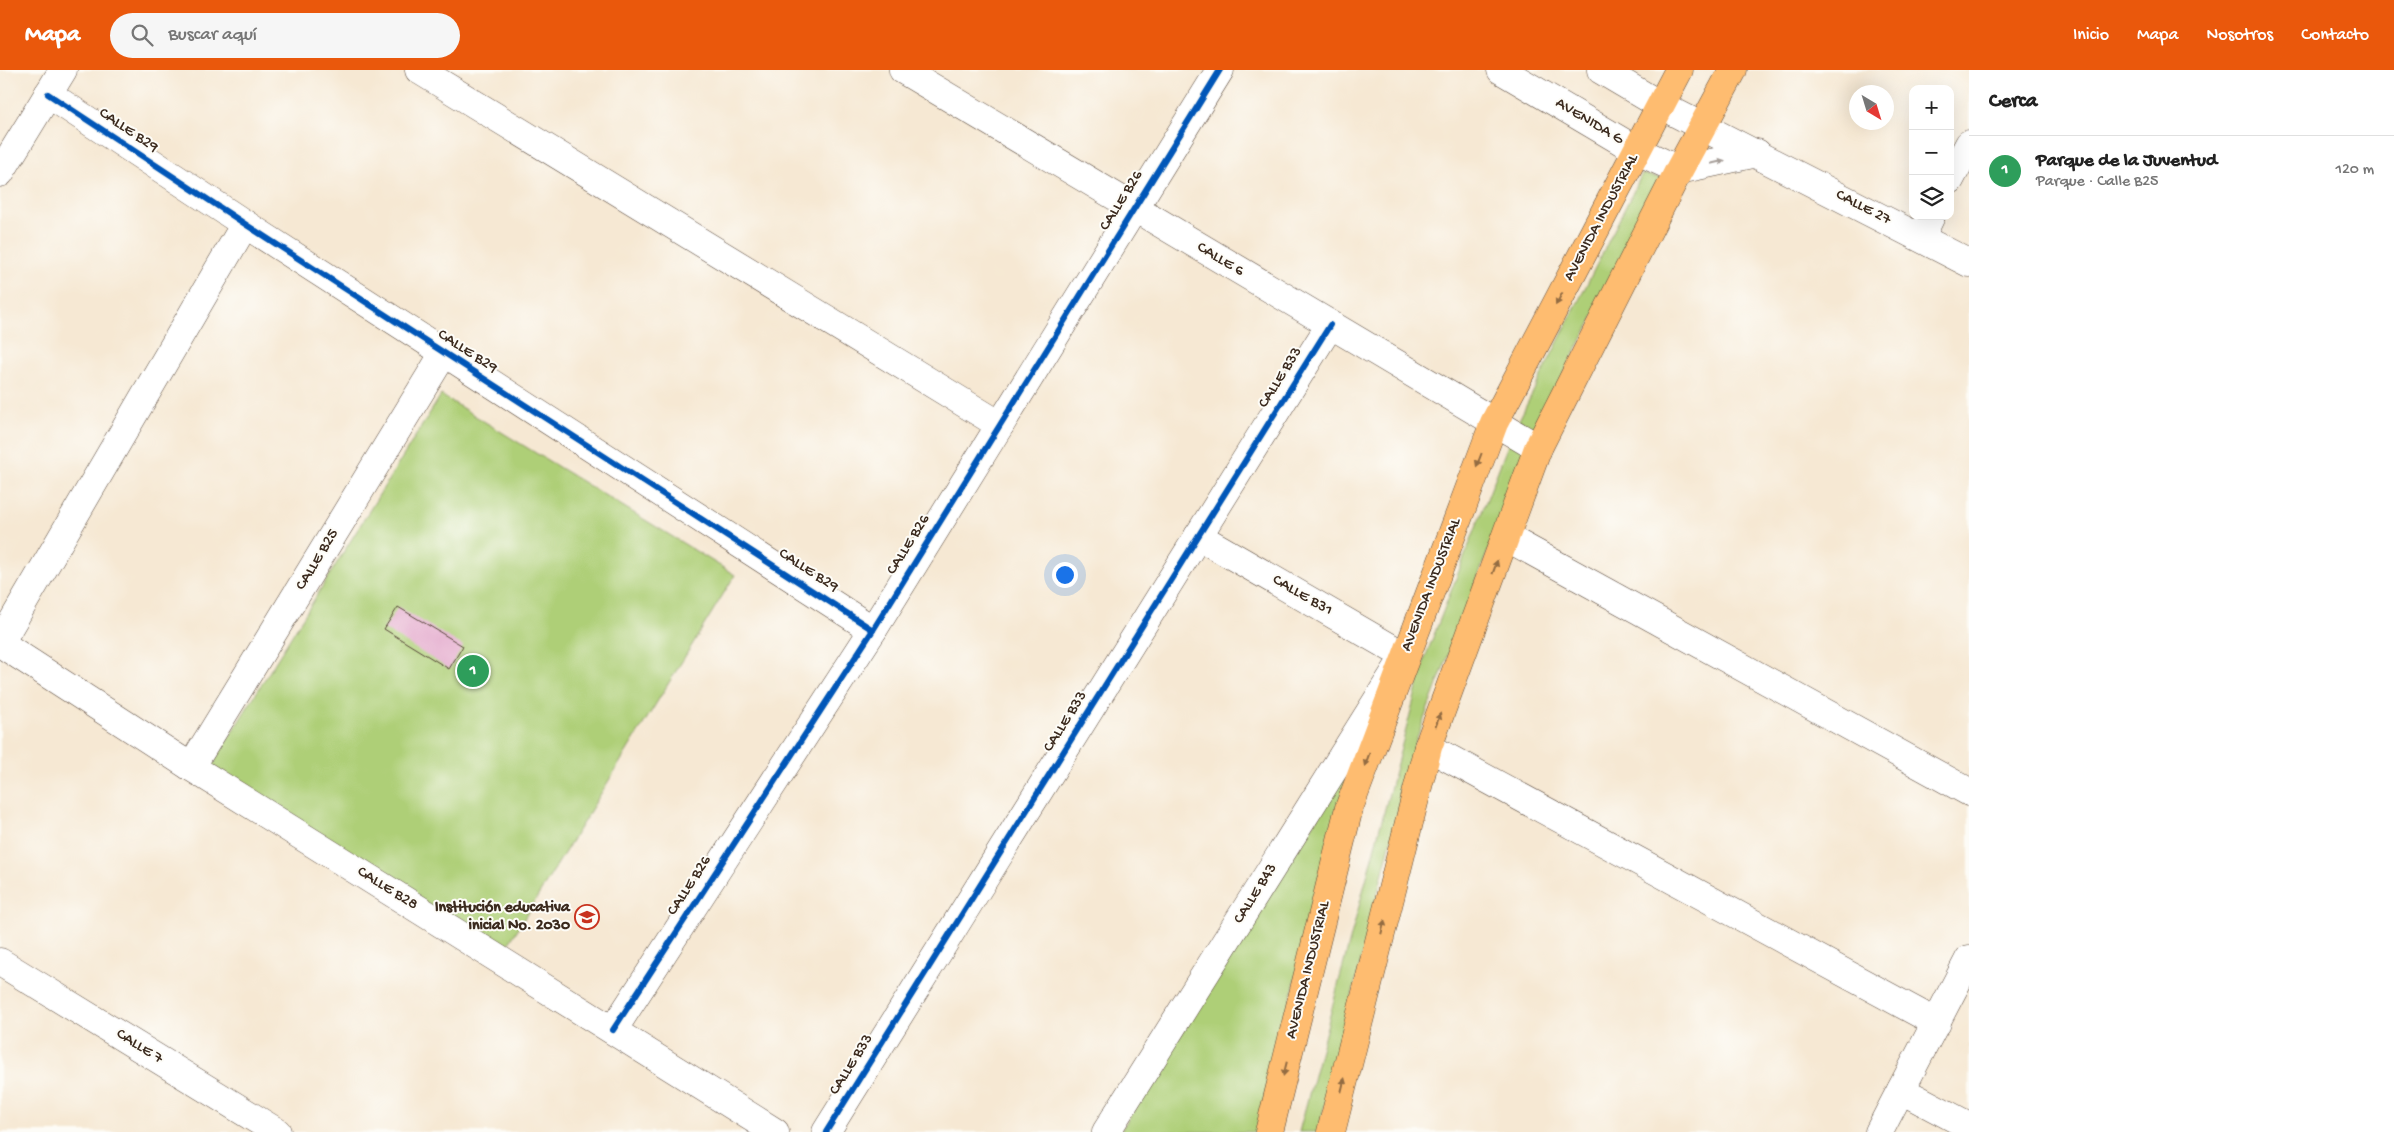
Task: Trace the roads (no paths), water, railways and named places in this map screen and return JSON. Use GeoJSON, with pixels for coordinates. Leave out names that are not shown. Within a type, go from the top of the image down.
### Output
{"type":"FeatureCollection","features":[{"type":"Feature","properties":{"kind":"main road","name":"AVENIDA INDUSTRIAL"},"geometry":{"type":"LineString","coordinates":[[1269,1132],[1349,808],[1494,422],[1679,70]]}},
{"type":"Feature","properties":{"kind":"main road"},"geometry":{"type":"LineString","coordinates":[[1331,1132],[1428,747],[1538,448],[1679,170],[1704,128],[1734,70]]}},
{"type":"Feature","properties":{"kind":"street"},"geometry":{"type":"LineString","coordinates":[[0,173],[63,70]]}},
{"type":"Feature","properties":{"kind":"street"},"geometry":{"type":"LineString","coordinates":[[419,70],[1000,425]]}},
{"type":"Feature","properties":{"kind":"street","name":"CALLE 6"},"geometry":{"type":"LineString","coordinates":[[903,70],[1538,448]]}},
{"type":"Feature","properties":{"kind":"street","name":"CALLE B26"},"geometry":{"type":"LineString","coordinates":[[613,1030],[873,630],[1220,70]]}},
{"type":"Feature","properties":{"kind":"street","name":"AVENIDA G"},"geometry":{"type":"LineString","coordinates":[[1502,70],[1638,151],[1679,170]]}},
{"type":"Feature","properties":{"kind":"street"},"geometry":{"type":"LineString","coordinates":[[1601,70],[1660,105],[1704,128]]}},
{"type":"Feature","properties":{"kind":"street","name":"CALLE B29"},"geometry":{"type":"LineString","coordinates":[[48,94],[245,224],[873,630]]}},
{"type":"Feature","properties":{"kind":"street","name":"CALLE 27"},"geometry":{"type":"LineString","coordinates":[[1704,128],[1926,227],[1969,262]]}},
{"type":"Feature","properties":{"kind":"street"},"geometry":{"type":"LineString","coordinates":[[1953,175],[1969,144]]}},
{"type":"Feature","properties":{"kind":"street"},"geometry":{"type":"LineString","coordinates":[[1679,170],[1757,153]]}},
{"type":"Feature","properties":{"kind":"street"},"geometry":{"type":"LineString","coordinates":[[0,643],[245,224]]}},
{"type":"Feature","properties":{"kind":"street","name":"CALLE B33"},"geometry":{"type":"LineString","coordinates":[[826,1132],[1330,325]]}},
{"type":"Feature","properties":{"kind":"street","name":"CALLE B25"},"geometry":{"type":"LineString","coordinates":[[191,767],[444,353]]}},
{"type":"Feature","properties":{"kind":"street","name":"CALLE B31"},"geometry":{"type":"LineString","coordinates":[[1198,536],[1405,656]]}},
{"type":"Feature","properties":{"kind":"street"},"geometry":{"type":"LineString","coordinates":[[1506,537],[1969,792]]}},
{"type":"Feature","properties":{"kind":"street","name":"CALLE B28"},"geometry":{"type":"LineString","coordinates":[[0,643],[191,767],[776,1132]]}},
{"type":"Feature","properties":{"kind":"street","name":"CALLE B43"},"geometry":{"type":"LineString","coordinates":[[1106,1132],[1405,656]]}},
{"type":"Feature","properties":{"kind":"street"},"geometry":{"type":"LineString","coordinates":[[1428,747],[1937,1023]]}},
{"type":"Feature","properties":{"kind":"street"},"geometry":{"type":"LineString","coordinates":[[1879,1132],[1969,959]]}},
{"type":"Feature","properties":{"kind":"street","name":"CALLE 7"},"geometry":{"type":"LineString","coordinates":[[0,962],[277,1132]]}},
{"type":"Feature","properties":{"kind":"street"},"geometry":{"type":"LineString","coordinates":[[1901,1090],[1969,1126]]}},
{"type":"Feature","properties":{"kind":"place","name":"Parque de la Juventud"},"geometry":{"type":"Point","coordinates":[473,671]}},
{"type":"Feature","properties":{"kind":"place","name":"Institución educativa inicial No. 2030"},"geometry":{"type":"Point","coordinates":[587,917]}}]}
